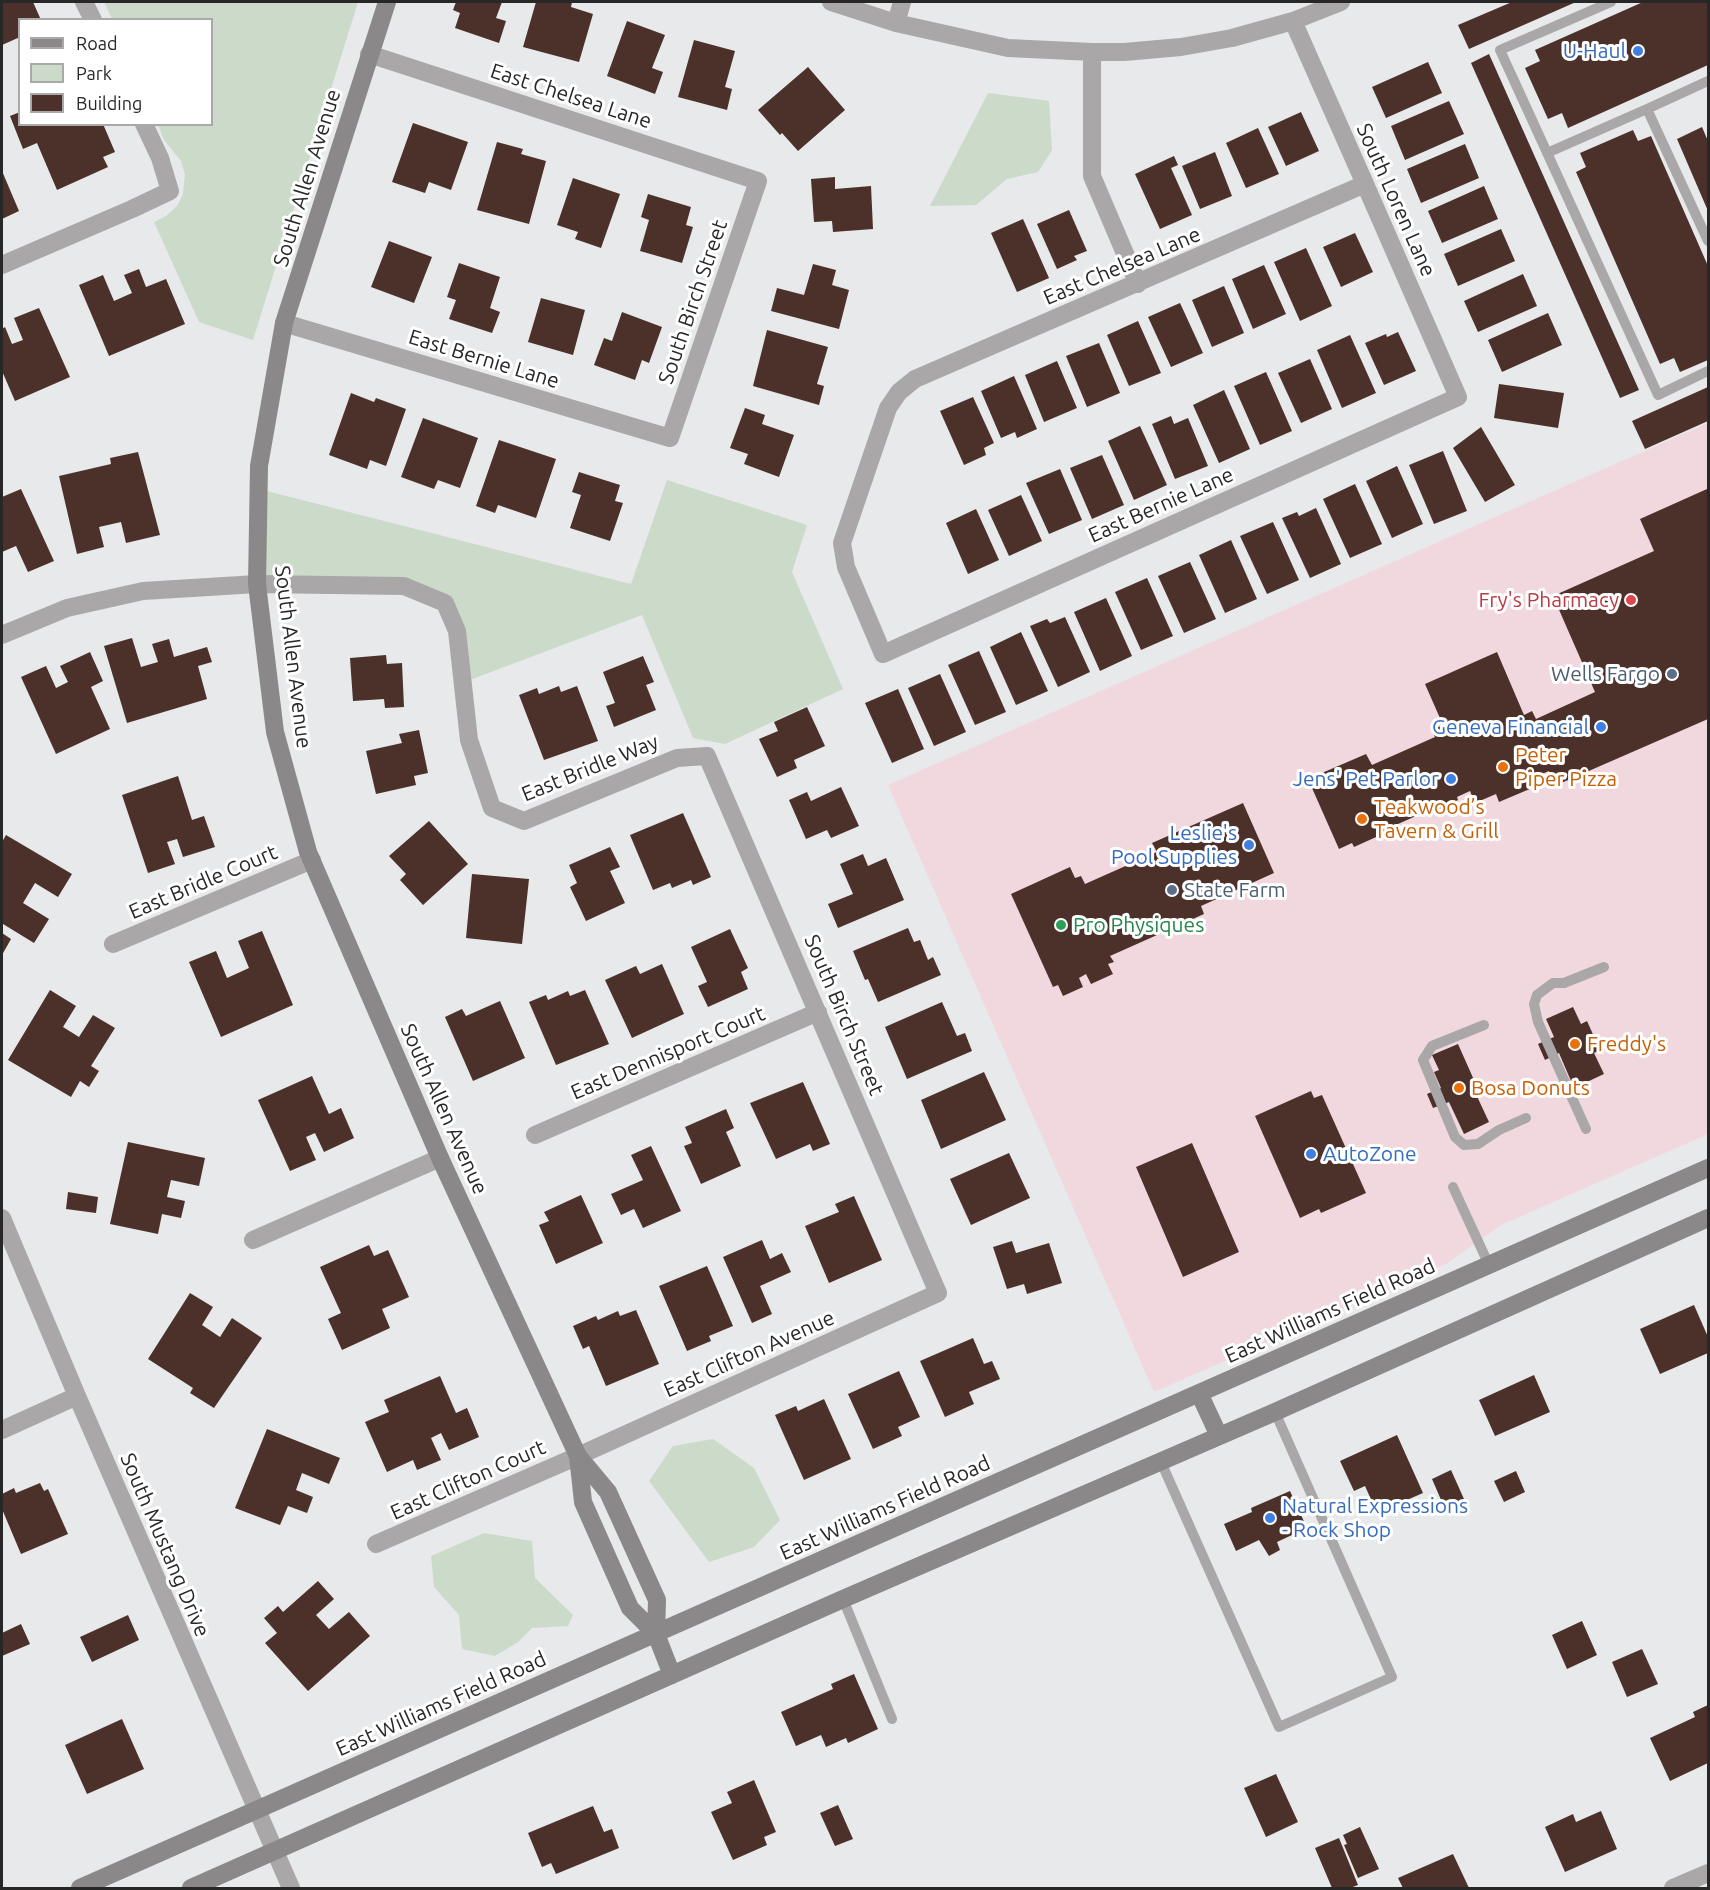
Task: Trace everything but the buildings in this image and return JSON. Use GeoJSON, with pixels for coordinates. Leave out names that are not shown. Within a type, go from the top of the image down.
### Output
{"type":"FeatureCollection","features":[{"type":"Feature","properties":{"kind":"main road","name":"South Allen Avenue"},"geometry":{"type":"LineString","coordinates":[[387,2],[284,323],[259,466],[257,584],[275,732],[312,860],[440,1158],[578,1456],[608,1492],[657,1600],[656,1634],[672,1675]]}},
{"type":"Feature","properties":{"kind":"main road","name":"East Williams Field Road"},"geometry":{"type":"LineString","coordinates":[[80,1888],[1708,1168]]}},
{"type":"Feature","properties":{"kind":"main road"},"geometry":{"type":"LineString","coordinates":[[191,1888],[843,1599],[1275,1412],[1708,1218]]}},
{"type":"Feature","properties":{"kind":"main road"},"geometry":{"type":"LineString","coordinates":[[1199,1393],[1219,1436]]}},
{"type":"Feature","properties":{"kind":"main road","name":"South Allen Avenue"},"geometry":{"type":"LineString","coordinates":[[578,1456],[583,1502],[630,1608],[656,1634]]}},
{"type":"Feature","properties":{"kind":"street"},"geometry":{"type":"LineString","coordinates":[[84,2],[92,18]]}},
{"type":"Feature","properties":{"kind":"street"},"geometry":{"type":"LineString","coordinates":[[831,2],[896,23],[1008,48],[1092,52],[1181,47],[1232,38],[1293,21],[1341,2]]}},
{"type":"Feature","properties":{"kind":"street"},"geometry":{"type":"LineString","coordinates":[[896,23],[902,2]]}},
{"type":"Feature","properties":{"kind":"street","name":"South Loren Lane"},"geometry":{"type":"LineString","coordinates":[[1293,21],[1458,397]]}},
{"type":"Feature","properties":{"kind":"street"},"geometry":{"type":"LineString","coordinates":[[1092,52],[1092,176],[1138,284]]}},
{"type":"Feature","properties":{"kind":"street","name":"East Chelsea Lane"},"geometry":{"type":"LineString","coordinates":[[369,54],[758,181]]}},
{"type":"Feature","properties":{"kind":"street"},"geometry":{"type":"LineString","coordinates":[[2,265],[170,191],[160,158],[145,126]]}},
{"type":"Feature","properties":{"kind":"street","name":"South Birch Street"},"geometry":{"type":"LineString","coordinates":[[670,438],[758,181]]}},
{"type":"Feature","properties":{"kind":"street","name":"East Chelsea Lane"},"geometry":{"type":"LineString","coordinates":[[883,654],[846,567],[842,543],[888,408],[899,392],[915,379],[1365,184]]}},
{"type":"Feature","properties":{"kind":"street","name":"East Bernie Lane"},"geometry":{"type":"LineString","coordinates":[[284,323],[670,438]]}},
{"type":"Feature","properties":{"kind":"street","name":"East Bernie Lane"},"geometry":{"type":"LineString","coordinates":[[883,654],[1458,397]]}},
{"type":"Feature","properties":{"kind":"street"},"geometry":{"type":"LineString","coordinates":[[2,635],[67,608],[143,591],[257,584]]}},
{"type":"Feature","properties":{"kind":"street","name":"East Bridle Way"},"geometry":{"type":"LineString","coordinates":[[257,584],[404,586],[445,603],[457,631],[469,740],[492,808],[524,820],[677,758],[707,756]]}},
{"type":"Feature","properties":{"kind":"street","name":"South Birch Street"},"geometry":{"type":"LineString","coordinates":[[707,756],[938,1293]]}},
{"type":"Feature","properties":{"kind":"street","name":"East Bridle Court"},"geometry":{"type":"LineString","coordinates":[[113,944],[312,860]]}},
{"type":"Feature","properties":{"kind":"street","name":"East Dennisport Court"},"geometry":{"type":"LineString","coordinates":[[535,1135],[818,1012]]}},
{"type":"Feature","properties":{"kind":"street"},"geometry":{"type":"LineString","coordinates":[[253,1240],[440,1158]]}},
{"type":"Feature","properties":{"kind":"street","name":"South Mustang Drive"},"geometry":{"type":"LineString","coordinates":[[2,1218],[291,1888]]}},
{"type":"Feature","properties":{"kind":"street","name":"East Clifton Avenue"},"geometry":{"type":"LineString","coordinates":[[578,1456],[938,1293]]}},
{"type":"Feature","properties":{"kind":"street"},"geometry":{"type":"LineString","coordinates":[[2,1430],[77,1396]]}},
{"type":"Feature","properties":{"kind":"street","name":"East Clifton Court"},"geometry":{"type":"LineString","coordinates":[[376,1544],[578,1456]]}},
{"type":"Feature","properties":{"kind":"street"},"geometry":{"type":"LineString","coordinates":[[1673,1888],[1708,1873]]}},
{"type":"Feature","properties":{"kind":"lane"},"geometry":{"type":"LineString","coordinates":[[1611,2],[1500,50],[1658,395],[1708,371]]}},
{"type":"Feature","properties":{"kind":"lane"},"geometry":{"type":"LineString","coordinates":[[1547,153],[1708,81]]}},
{"type":"Feature","properties":{"kind":"lane"},"geometry":{"type":"LineString","coordinates":[[1647,109],[1708,241]]}},
{"type":"Feature","properties":{"kind":"lane"},"geometry":{"type":"LineString","coordinates":[[1586,1129],[1538,1022],[1534,1004],[1537,995],[1553,983],[1564,982],[1604,967]]}},
{"type":"Feature","properties":{"kind":"lane"},"geometry":{"type":"LineString","coordinates":[[1484,1025],[1432,1046],[1423,1060],[1455,1137],[1464,1145],[1478,1144],[1499,1130],[1526,1118]]}},
{"type":"Feature","properties":{"kind":"lane"},"geometry":{"type":"LineString","coordinates":[[1453,1188],[1489,1265]]}},
{"type":"Feature","properties":{"kind":"lane"},"geometry":{"type":"LineString","coordinates":[[1161,1461],[1279,1727],[1392,1677],[1275,1412]]}},
{"type":"Feature","properties":{"kind":"lane"},"geometry":{"type":"LineString","coordinates":[[843,1599],[892,1719]]}},
{"type":"Feature","properties":{"kind":"shaded area"},"geometry":{"type":"Polygon","coordinates":[[[1708,423],[1708,1134],[1501,1225],[1446,1264],[1154,1392],[888,785],[1708,423]]]}},
{"type":"Feature","properties":{"kind":"green space"},"geometry":{"type":"Polygon","coordinates":[[[104,2],[358,2],[253,340],[199,322],[154,222],[166,216],[177,206],[183,194],[185,175],[181,161],[164,140],[158,126],[213,126],[213,18],[112,18],[104,2]]]}},
{"type":"Feature","properties":{"kind":"green space"},"geometry":{"type":"Polygon","coordinates":[[[988,93],[1049,101],[1052,150],[1038,172],[1007,179],[976,205],[930,206],[988,93]]]}},
{"type":"Feature","properties":{"kind":"green space"},"geometry":{"type":"Polygon","coordinates":[[[667,480],[807,525],[792,572],[843,689],[725,744],[693,738],[642,615],[462,683],[444,603],[404,586],[257,584],[259,489],[631,584],[667,480]]]}},
{"type":"Feature","properties":{"kind":"green space"},"geometry":{"type":"Polygon","coordinates":[[[713,1439],[754,1468],[780,1520],[754,1547],[709,1562],[649,1481],[673,1446],[713,1439]]]}},
{"type":"Feature","properties":{"kind":"green space"},"geometry":{"type":"Polygon","coordinates":[[[484,1533],[532,1541],[535,1578],[573,1615],[568,1626],[532,1628],[518,1642],[495,1656],[462,1649],[459,1615],[434,1587],[431,1556],[484,1533]]]}},
{"type":"Feature","properties":{"kind":"place","name":"U-Haul"},"geometry":{"type":"Point","coordinates":[1638,51]}},
{"type":"Feature","properties":{"kind":"place","name":"Fry's Pharmacy"},"geometry":{"type":"Point","coordinates":[1631,600]}},
{"type":"Feature","properties":{"kind":"place","name":"Wells Fargo"},"geometry":{"type":"Point","coordinates":[1672,674]}},
{"type":"Feature","properties":{"kind":"place","name":"Geneva Financial"},"geometry":{"type":"Point","coordinates":[1601,727]}},
{"type":"Feature","properties":{"kind":"place","name":"Peter Piper Pizza"},"geometry":{"type":"Point","coordinates":[1503,767]}},
{"type":"Feature","properties":{"kind":"place","name":"Jens' Pet Parlor"},"geometry":{"type":"Point","coordinates":[1451,779]}},
{"type":"Feature","properties":{"kind":"place","name":"Teakwood’s Tavern & Grill"},"geometry":{"type":"Point","coordinates":[1362,819]}},
{"type":"Feature","properties":{"kind":"place","name":"Leslie's Pool Supplies"},"geometry":{"type":"Point","coordinates":[1249,845]}},
{"type":"Feature","properties":{"kind":"place","name":"State Farm"},"geometry":{"type":"Point","coordinates":[1172,890]}},
{"type":"Feature","properties":{"kind":"place","name":"Pro Physiques"},"geometry":{"type":"Point","coordinates":[1061,925]}},
{"type":"Feature","properties":{"kind":"place","name":"Freddy's"},"geometry":{"type":"Point","coordinates":[1575,1044]}},
{"type":"Feature","properties":{"kind":"place","name":"Bosa Donuts"},"geometry":{"type":"Point","coordinates":[1459,1088]}},
{"type":"Feature","properties":{"kind":"place","name":"AutoZone"},"geometry":{"type":"Point","coordinates":[1311,1154]}},
{"type":"Feature","properties":{"kind":"place","name":"Natural Expressions - Rock Shop"},"geometry":{"type":"Point","coordinates":[1270,1518]}}]}
